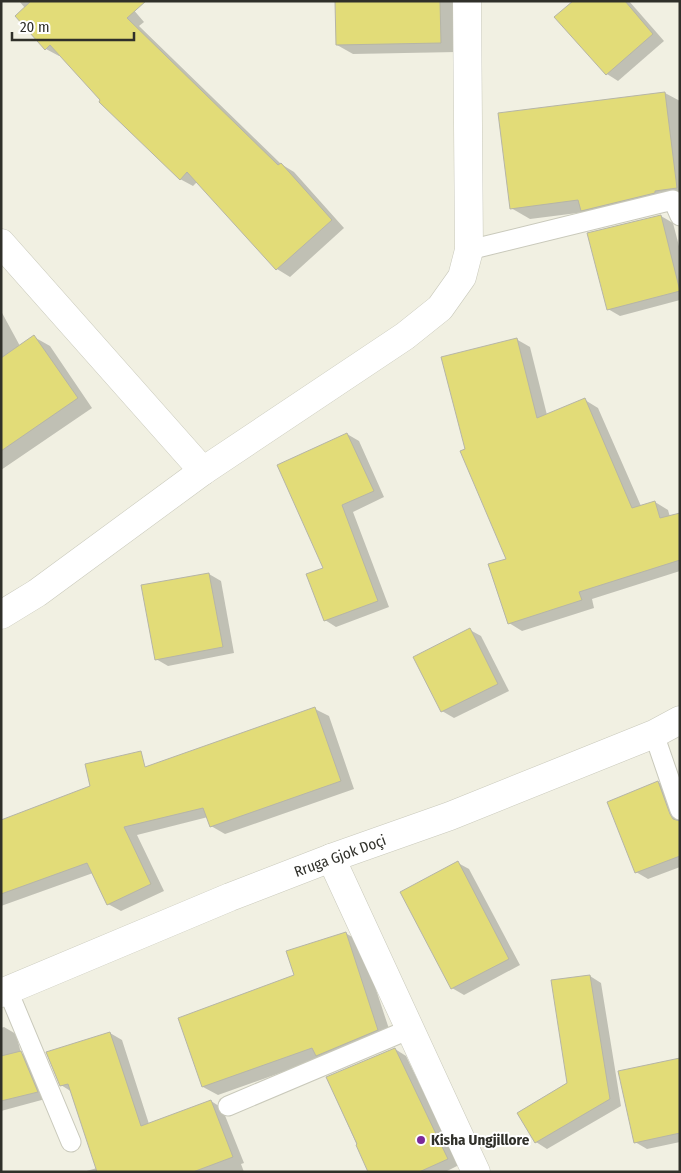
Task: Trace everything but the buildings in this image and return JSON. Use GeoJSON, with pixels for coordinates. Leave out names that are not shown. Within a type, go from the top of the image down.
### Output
{"type":"FeatureCollection","features":[{"type":"Feature","properties":{"kind":"street"},"geometry":{"type":"LineString","coordinates":[[1,614],[37,593],[203,471],[405,336],[440,308],[462,277],[468,250],[467,1]]}},
{"type":"Feature","properties":{"kind":"street"},"geometry":{"type":"LineString","coordinates":[[1,243],[203,471]]}},
{"type":"Feature","properties":{"kind":"street","name":"Rruga Gjok Doçi"},"geometry":{"type":"LineString","coordinates":[[5,992],[230,897],[331,858],[450,816],[654,734],[680,720]]}},
{"type":"Feature","properties":{"kind":"street"},"geometry":{"type":"LineString","coordinates":[[331,858],[476,1172]]}},
{"type":"Feature","properties":{"kind":"lane"},"geometry":{"type":"LineString","coordinates":[[468,250],[673,200],[680,216]]}},
{"type":"Feature","properties":{"kind":"lane"},"geometry":{"type":"LineString","coordinates":[[654,734],[680,810]]}},
{"type":"Feature","properties":{"kind":"lane"},"geometry":{"type":"LineString","coordinates":[[5,992],[71,1142]]}},
{"type":"Feature","properties":{"kind":"lane"},"geometry":{"type":"LineString","coordinates":[[228,1106],[410,1029]]}},
{"type":"Feature","properties":{"kind":"place","name":"Kisha Ungjillore"},"geometry":{"type":"Point","coordinates":[421,1140]}}]}
